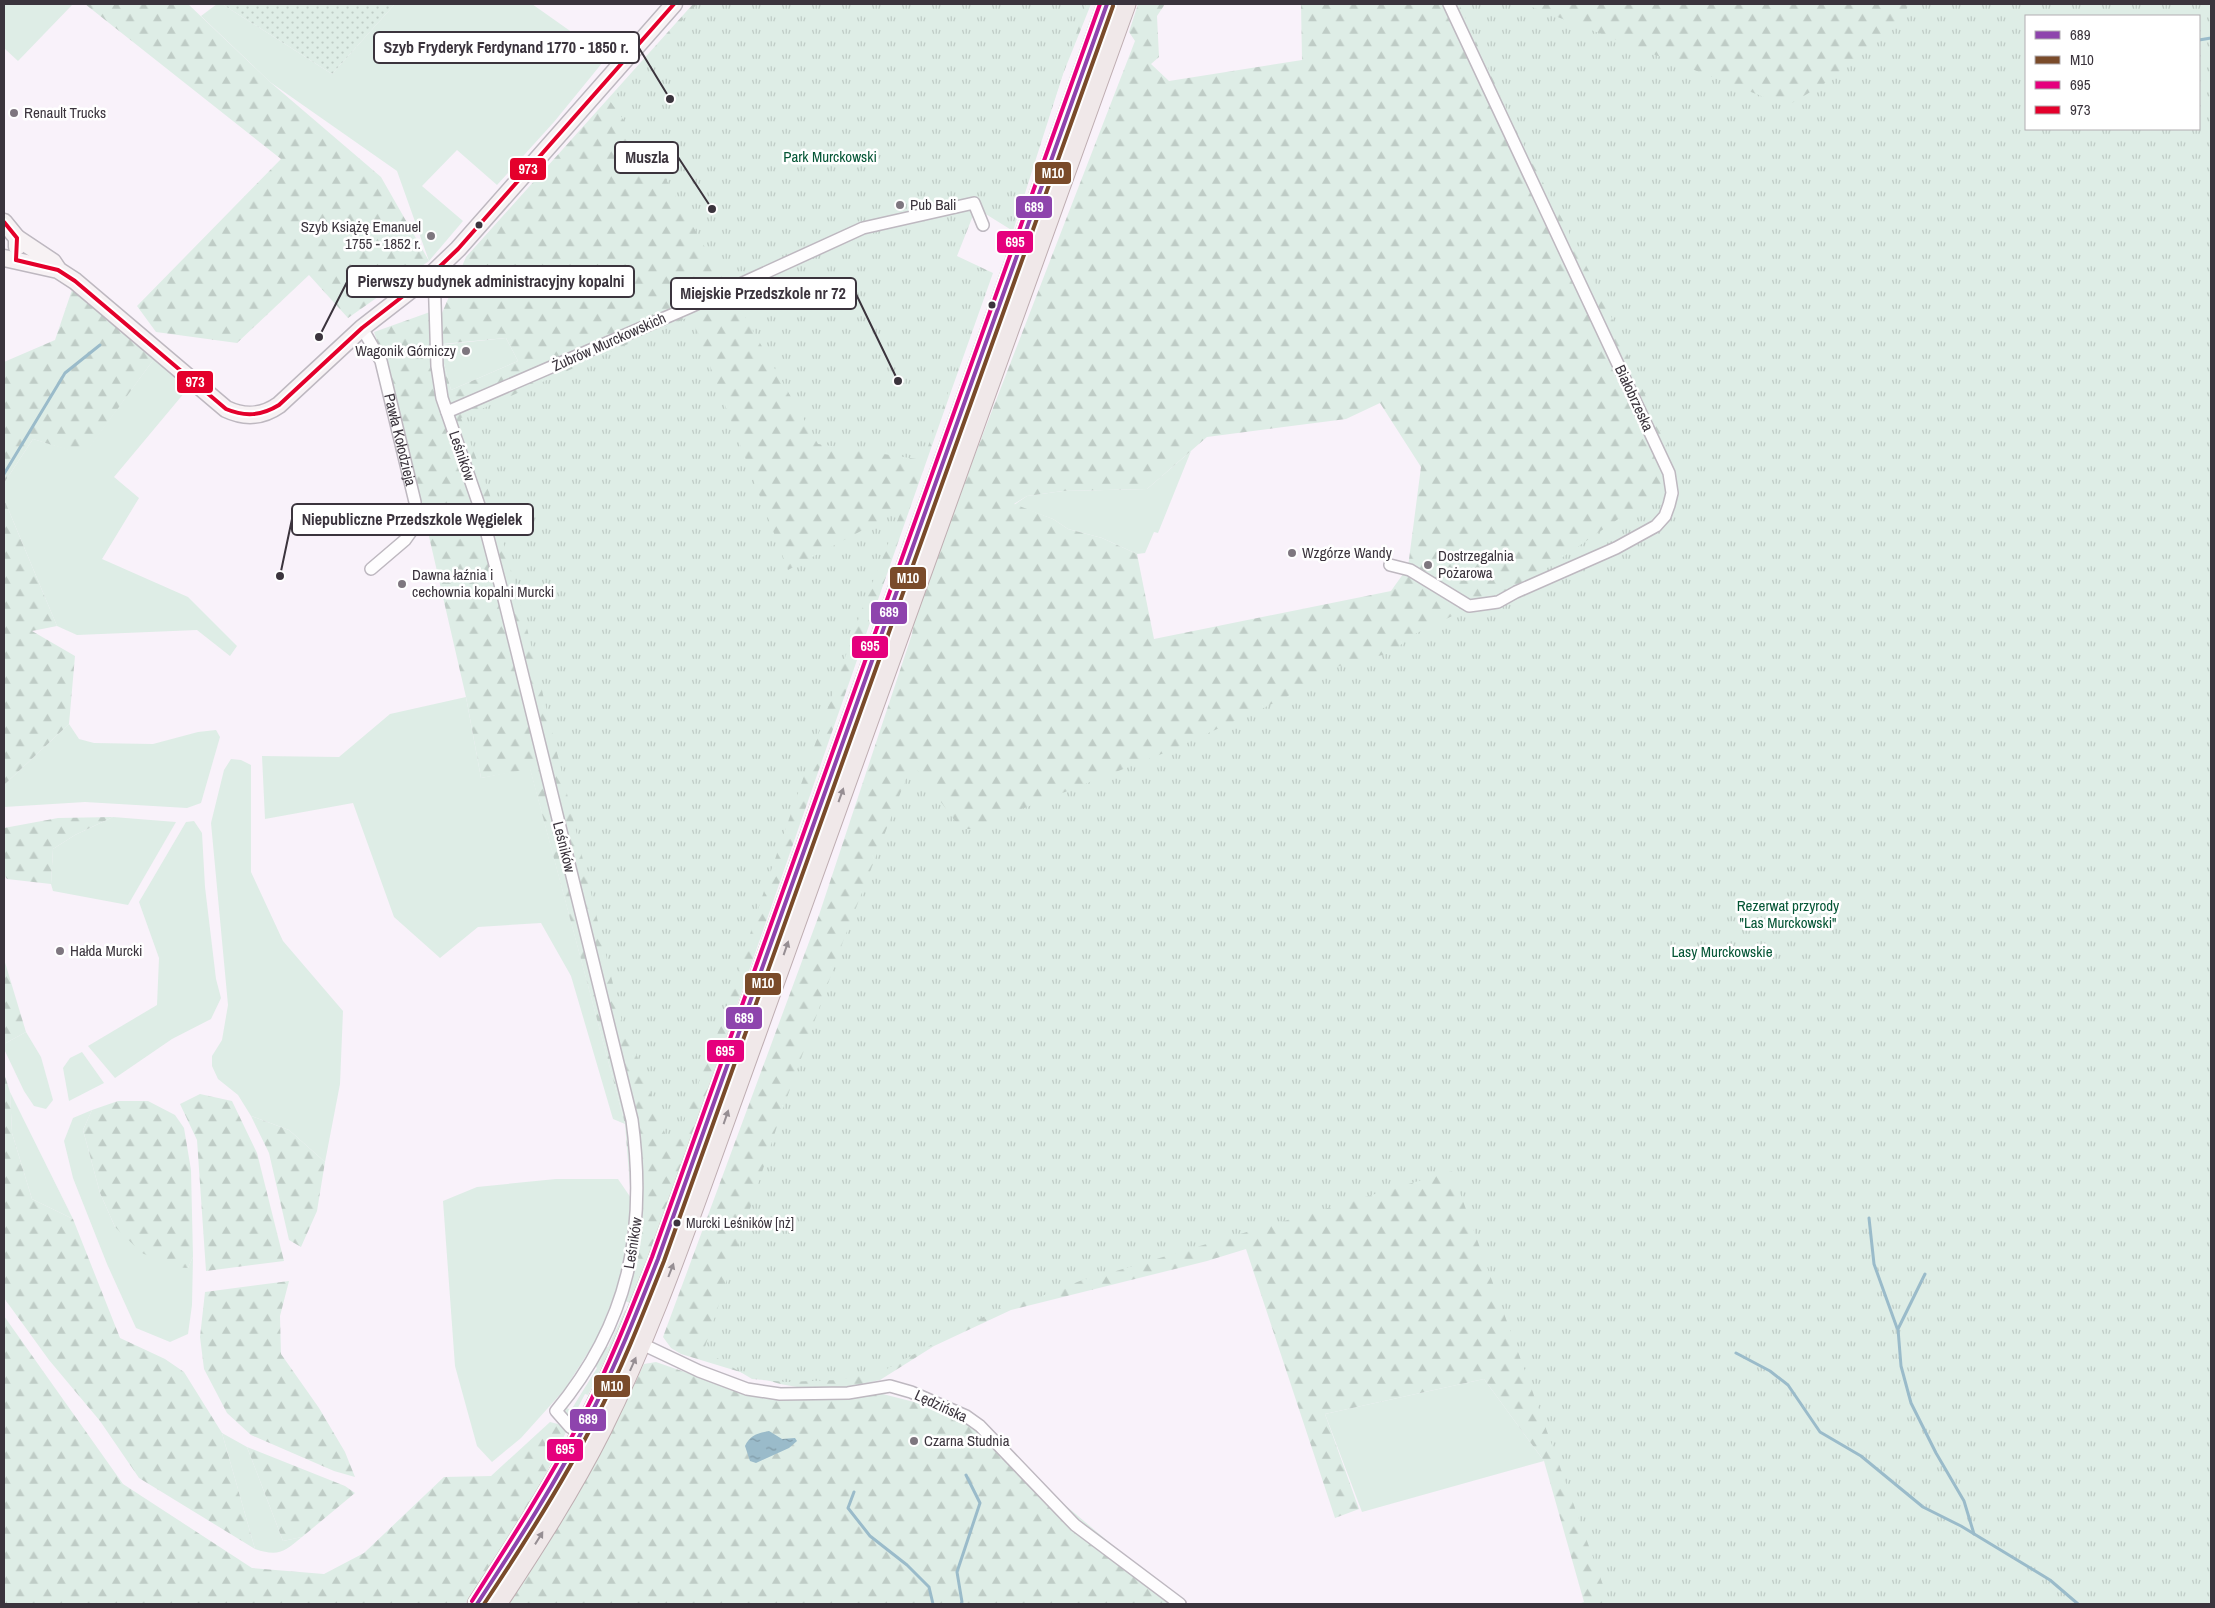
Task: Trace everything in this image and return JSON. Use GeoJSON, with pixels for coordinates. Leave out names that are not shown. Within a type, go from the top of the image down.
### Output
{"type":"FeatureCollection","features":[{"type":"Feature","properties":{"kind":"main road"},"geometry":{"type":"LineString","coordinates":[[477,1604],[543,1500],[580,1433],[616,1361],[658,1259],[1107,4]]}},
{"type":"Feature","properties":{"kind":"main road"},"geometry":{"type":"LineString","coordinates":[[497,1604],[558,1507],[601,1430],[642,1344],[705,1176],[1126,4]]}},
{"type":"Feature","properties":{"kind":"street"},"geometry":{"type":"LineString","coordinates":[[17,238],[10,259],[58,270],[75,281],[219,405],[235,414],[255,415],[267,413],[279,405],[362,328],[434,272],[458,249],[674,4]]}},
{"type":"Feature","properties":{"kind":"street","name":"Białobrzeska"},"geometry":{"type":"LineString","coordinates":[[1390,565],[1410,570],[1469,606],[1498,602],[1516,592],[1616,548],[1656,526],[1665,516],[1672,493],[1669,473],[1448,4]]}},
{"type":"Feature","properties":{"kind":"street","name":"Żubrów Murckowskich"},"geometry":{"type":"LineString","coordinates":[[447,412],[690,307],[863,228],[974,203],[983,226]]}},
{"type":"Feature","properties":{"kind":"street"},"geometry":{"type":"LineString","coordinates":[[4,222],[17,238],[53,262],[58,270]]}},
{"type":"Feature","properties":{"kind":"street","name":"Leśników"},"geometry":{"type":"LineString","coordinates":[[434,272],[437,366],[442,398],[480,511],[504,599],[632,1120],[636,1148],[638,1202],[629,1272],[601,1343],[582,1377],[556,1411],[570,1426],[580,1433]]}},
{"type":"Feature","properties":{"kind":"street","name":"Pawła Kołodzieja"},"geometry":{"type":"LineString","coordinates":[[362,328],[381,362],[415,502],[415,526],[404,540],[371,569]]}},
{"type":"Feature","properties":{"kind":"street","name":"Lędzińska"},"geometry":{"type":"LineString","coordinates":[[642,1344],[699,1371],[747,1389],[780,1394],[848,1393],[890,1386],[911,1392],[966,1416],[980,1426],[1075,1525],[1180,1604]]}},
{"type":"Feature","properties":{"kind":"green space"},"geometry":{"type":"Polygon","coordinates":[[[4,4],[73,4],[18,61],[4,48],[4,4]]]}},
{"type":"Feature","properties":{"kind":"green space"},"geometry":{"type":"Polygon","coordinates":[[[85,4],[188,4],[270,82],[381,177],[429,261],[348,318],[309,275],[237,343],[156,332],[137,306],[281,159],[85,4]]]}},
{"type":"Feature","properties":{"kind":"green space"},"geometry":{"type":"Polygon","coordinates":[[[217,4],[222,4],[332,74],[395,4],[532,4],[607,57],[554,122],[497,185],[457,150],[422,186],[463,221],[429,261],[397,171],[270,82],[201,16],[217,4]]]}},
{"type":"Feature","properties":{"kind":"green space"},"geometry":{"type":"Polygon","coordinates":[[[222,4],[395,4],[332,74],[222,4]]]}},
{"type":"Feature","properties":{"kind":"green space"},"geometry":{"type":"Polygon","coordinates":[[[693,4],[1091,4],[1063,74],[1013,231],[976,208],[957,256],[993,273],[645,1268],[629,1257],[631,1198],[625,1124],[530,769],[481,778],[466,697],[401,415],[374,332],[430,312],[451,390],[518,361],[506,338],[442,344],[442,313],[466,257],[693,4]]]}},
{"type":"Feature","properties":{"kind":"green space","name":"Park Murckowski"},"geometry":{"type":"Polygon","coordinates":[[[697,4],[1086,4],[1012,228],[976,206],[955,257],[992,274],[923,460],[818,444],[664,176],[610,101],[697,4]]]}},
{"type":"Feature","properties":{"kind":"green space","name":"Rezerwat przyrody \"Las Murckowski\""},"geometry":{"type":"Polygon","coordinates":[[[1138,4],[1165,4],[1157,16],[1159,57],[1151,64],[1169,81],[1302,60],[1301,4],[2211,4],[2211,1604],[1578,1604],[1584,1602],[1544,1461],[1484,1379],[1325,1414],[1359,1509],[1335,1518],[1246,1249],[1207,1261],[1011,1310],[934,1346],[880,1380],[850,1387],[797,1387],[780,1384],[681,1354],[671,1348],[663,1337],[819,915],[912,634],[918,602],[1135,41],[1129,32],[1138,4]],[[1380,403],[1346,419],[1207,437],[1147,489],[1063,491],[1027,496],[1014,504],[1053,519],[1068,529],[1102,538],[1137,554],[1154,639],[1391,591],[1408,567],[1421,467],[1380,403]]]}},
{"type":"Feature","properties":{"kind":"green space","name":"Rezerwat przyrody \"Las Murckowski\""},"geometry":{"type":"Polygon","coordinates":[[[1459,4],[1524,4],[1787,106],[1827,82],[1903,17],[1909,4],[2211,4],[2211,1604],[1610,1604],[1452,1171],[1106,1274],[1095,1280],[1085,1279],[1042,1296],[1002,1307],[881,1372],[837,1380],[786,1382],[752,1379],[704,1350],[780,1117],[844,939],[912,763],[961,829],[971,829],[1169,751],[1285,698],[1332,668],[1390,653],[1415,634],[1535,576],[1649,498],[1665,484],[1672,472],[1677,469],[1604,300],[1518,134],[1459,4]]]}},
{"type":"Feature","properties":{"kind":"green space"},"geometry":{"type":"Polygon","coordinates":[[[73,287],[154,359],[84,455],[33,439],[4,483],[4,362],[55,340],[73,287]]]}},
{"type":"Feature","properties":{"kind":"green space"},"geometry":{"type":"Polygon","coordinates":[[[691,316],[788,570],[902,509],[862,609],[765,888],[721,1024],[672,1153],[632,1042],[627,1042],[525,620],[489,492],[461,418],[691,316]]]}},
{"type":"Feature","properties":{"kind":"green space"},"geometry":{"type":"Polygon","coordinates":[[[506,338],[518,361],[451,390],[439,345],[506,338]]]}},
{"type":"Feature","properties":{"kind":"green space"},"geometry":{"type":"Polygon","coordinates":[[[154,359],[190,386],[114,477],[139,498],[102,559],[188,597],[237,646],[230,656],[197,630],[77,635],[57,626],[4,499],[4,483],[33,439],[84,454],[154,359]]]}},
{"type":"Feature","properties":{"kind":"green space"},"geometry":{"type":"Polygon","coordinates":[[[1191,451],[1158,533],[1154,532],[1145,553],[1137,554],[1102,538],[1068,529],[1053,519],[1014,505],[1027,496],[1063,491],[1147,489],[1191,451]]]}},
{"type":"Feature","properties":{"kind":"green space"},"geometry":{"type":"Polygon","coordinates":[[[4,499],[57,626],[32,631],[75,656],[69,724],[4,785],[4,499]]]}},
{"type":"Feature","properties":{"kind":"green space"},"geometry":{"type":"Polygon","coordinates":[[[466,697],[481,778],[530,768],[625,1124],[613,1119],[571,976],[541,923],[478,927],[440,958],[394,917],[353,803],[265,819],[262,756],[339,757],[390,714],[466,697]]]}},
{"type":"Feature","properties":{"kind":"green space"},"geometry":{"type":"Polygon","coordinates":[[[69,724],[79,739],[94,743],[153,744],[198,732],[216,730],[220,737],[201,803],[187,808],[85,802],[4,807],[4,785],[69,724]]]}},
{"type":"Feature","properties":{"kind":"green space"},"geometry":{"type":"Polygon","coordinates":[[[231,759],[241,760],[251,765],[251,872],[283,941],[343,1011],[340,1084],[325,1162],[289,1130],[251,1116],[238,1095],[218,1079],[212,1066],[212,1056],[222,1040],[228,1005],[211,823],[224,770],[231,759]]]}},
{"type":"Feature","properties":{"kind":"green space"},"geometry":{"type":"Polygon","coordinates":[[[113,817],[176,822],[128,905],[53,891],[51,884],[53,849],[75,835],[113,817]]]}},
{"type":"Feature","properties":{"kind":"green space"},"geometry":{"type":"Polygon","coordinates":[[[113,817],[75,835],[53,849],[51,884],[7,879],[4,875],[4,828],[58,818],[113,817]]]}},
{"type":"Feature","properties":{"kind":"green space"},"geometry":{"type":"Polygon","coordinates":[[[194,821],[202,833],[205,887],[216,979],[221,998],[211,1019],[172,1039],[115,1078],[88,1046],[157,1005],[159,958],[139,902],[186,822],[194,821]]]}},
{"type":"Feature","properties":{"kind":"green space"},"geometry":{"type":"Polygon","coordinates":[[[4,959],[26,1032],[4,1044],[4,959]]]}},
{"type":"Feature","properties":{"kind":"green space"},"geometry":{"type":"Polygon","coordinates":[[[26,1032],[41,1057],[53,1100],[46,1109],[34,1106],[24,1091],[4,1049],[4,1044],[26,1032]]]}},
{"type":"Feature","properties":{"kind":"green space"},"geometry":{"type":"Polygon","coordinates":[[[82,1052],[104,1083],[69,1101],[63,1068],[70,1058],[82,1052]]]}},
{"type":"Feature","properties":{"kind":"green space"},"geometry":{"type":"Polygon","coordinates":[[[4,1073],[10,1092],[12,1133],[32,1199],[73,1219],[120,1338],[165,1359],[184,1372],[222,1433],[255,1549],[139,1478],[100,1421],[49,1360],[4,1298],[4,1073]]]}},
{"type":"Feature","properties":{"kind":"green space"},"geometry":{"type":"Polygon","coordinates":[[[10,1092],[73,1219],[32,1199],[12,1133],[10,1092]]]}},
{"type":"Feature","properties":{"kind":"green space"},"geometry":{"type":"Polygon","coordinates":[[[200,1094],[232,1101],[257,1153],[284,1261],[206,1271],[197,1140],[180,1104],[200,1094]]]}},
{"type":"Feature","properties":{"kind":"green space"},"geometry":{"type":"Polygon","coordinates":[[[118,1101],[148,1101],[175,1115],[184,1128],[191,1170],[193,1257],[188,1268],[172,1267],[142,1253],[115,1227],[100,1193],[83,1130],[92,1110],[118,1101]]]}},
{"type":"Feature","properties":{"kind":"green space"},"geometry":{"type":"Polygon","coordinates":[[[92,1110],[83,1130],[100,1193],[115,1227],[188,1268],[193,1257],[192,1305],[188,1334],[170,1342],[136,1328],[107,1264],[73,1178],[64,1141],[73,1118],[92,1110]]]}},
{"type":"Feature","properties":{"kind":"green space"},"geometry":{"type":"Polygon","coordinates":[[[251,1116],[289,1130],[325,1162],[317,1211],[301,1247],[289,1240],[269,1153],[251,1116]]]}},
{"type":"Feature","properties":{"kind":"green space"},"geometry":{"type":"Polygon","coordinates":[[[556,1179],[618,1179],[631,1198],[629,1257],[598,1337],[565,1389],[521,1438],[492,1462],[477,1446],[455,1366],[443,1201],[477,1187],[556,1179]]]}},
{"type":"Feature","properties":{"kind":"green space"},"geometry":{"type":"Polygon","coordinates":[[[635,1261],[645,1268],[630,1303],[625,1301],[635,1261]]]}},
{"type":"Feature","properties":{"kind":"green space"},"geometry":{"type":"Polygon","coordinates":[[[289,1281],[280,1316],[281,1354],[319,1408],[345,1452],[355,1477],[334,1471],[251,1435],[227,1413],[204,1369],[200,1337],[205,1292],[289,1281]]]}},
{"type":"Feature","properties":{"kind":"green space"},"geometry":{"type":"Polygon","coordinates":[[[625,1310],[628,1311],[588,1395],[585,1394],[572,1419],[567,1417],[563,1408],[571,1410],[597,1368],[593,1364],[605,1348],[608,1347],[625,1310]]]}},
{"type":"Feature","properties":{"kind":"green space"},"geometry":{"type":"Polygon","coordinates":[[[4,1316],[123,1484],[252,1568],[324,1574],[364,1553],[444,1477],[491,1476],[550,1422],[558,1424],[566,1432],[535,1496],[465,1604],[4,1604],[4,1316]]]}},
{"type":"Feature","properties":{"kind":"green space"},"geometry":{"type":"Polygon","coordinates":[[[656,1362],[757,1397],[809,1398],[879,1393],[918,1403],[974,1428],[1182,1604],[508,1604],[580,1487],[644,1364],[656,1362]]]}},
{"type":"Feature","properties":{"kind":"green space"},"geometry":{"type":"Polygon","coordinates":[[[1484,1379],[1544,1461],[1362,1512],[1325,1414],[1484,1379]]]}},
{"type":"Feature","properties":{"kind":"green space"},"geometry":{"type":"Polygon","coordinates":[[[222,1433],[247,1447],[283,1541],[302,1537],[280,1552],[270,1553],[255,1549],[222,1433]]]}},
{"type":"Feature","properties":{"kind":"green space"},"geometry":{"type":"Polygon","coordinates":[[[247,1447],[345,1486],[355,1493],[302,1537],[283,1541],[247,1447]]]}},
{"type":"Feature","properties":{"kind":"water"},"geometry":{"type":"Polygon","coordinates":[[[769,1431],[782,1439],[795,1438],[797,1441],[789,1448],[756,1463],[750,1461],[745,1446],[747,1442],[755,1435],[769,1431]]]}},
{"type":"Feature","properties":{"kind":"waterway"},"geometry":{"type":"LineString","coordinates":[[2200,40],[2211,38]]}},
{"type":"Feature","properties":{"kind":"waterway"},"geometry":{"type":"LineString","coordinates":[[4,474],[65,373],[100,345]]}},
{"type":"Feature","properties":{"kind":"waterway"},"geometry":{"type":"LineString","coordinates":[[1869,1218],[1874,1264],[1897,1328]]}},
{"type":"Feature","properties":{"kind":"waterway"},"geometry":{"type":"LineString","coordinates":[[1925,1274],[1898,1329],[1901,1366],[1911,1403],[1936,1453],[1964,1501],[1974,1534]]}},
{"type":"Feature","properties":{"kind":"waterway"},"geometry":{"type":"LineString","coordinates":[[1736,1353],[1770,1371],[1788,1385],[1820,1432],[1861,1456],[1923,1507],[1961,1526],[2050,1580],[2078,1604]]}},
{"type":"Feature","properties":{"kind":"waterway"},"geometry":{"type":"LineString","coordinates":[[961,1604],[957,1572],[980,1503],[966,1475]]}},
{"type":"Feature","properties":{"kind":"waterway"},"geometry":{"type":"LineString","coordinates":[[854,1492],[848,1508],[870,1536],[907,1565],[929,1587],[933,1604]]}},
{"type":"Feature","properties":{"kind":"transit line","name":"973"},"geometry":{"type":"LineString","coordinates":[[16,260],[58,270],[75,281],[226,409],[246,414],[272,409],[279,405],[362,328],[434,272],[458,249],[674,4]]}},
{"type":"Feature","properties":{"kind":"transit line","name":"695"},"geometry":{"type":"LineString","coordinates":[[472,1601],[544,1486],[594,1395],[652,1257],[1100,4]]}},
{"type":"Feature","properties":{"kind":"transit line","name":"689"},"geometry":{"type":"LineString","coordinates":[[477,1604],[564,1464],[600,1397],[658,1259],[1107,4]]}},
{"type":"Feature","properties":{"kind":"transit line","name":"M10"},"geometry":{"type":"LineString","coordinates":[[484,1604],[543,1513],[606,1399],[664,1261],[1113,6]]}},
{"type":"Feature","properties":{"kind":"transit line","name":"973"},"geometry":{"type":"LineString","coordinates":[[4,222],[17,238],[16,260]]}},
{"type":"Feature","properties":{"kind":"place","name":"Szyb Fryderyk Ferdynand 1770 - 1850 r."},"geometry":{"type":"Point","coordinates":[670,99]}},
{"type":"Feature","properties":{"kind":"place","name":"Renault Trucks"},"geometry":{"type":"Point","coordinates":[14,113]}},
{"type":"Feature","properties":{"kind":"place","name":"Pub Bali"},"geometry":{"type":"Point","coordinates":[900,205]}},
{"type":"Feature","properties":{"kind":"place","name":"Muszla"},"geometry":{"type":"Point","coordinates":[712,209]}},
{"type":"Feature","properties":{"kind":"place","name":"Szyb Książę Emanuel 1755 - 1852 r."},"geometry":{"type":"Point","coordinates":[431,236]}},
{"type":"Feature","properties":{"kind":"place","name":"Pierwszy budynek administracyjny kopalni"},"geometry":{"type":"Point","coordinates":[319,337]}},
{"type":"Feature","properties":{"kind":"place","name":"Wagonik Górniczy"},"geometry":{"type":"Point","coordinates":[466,351]}},
{"type":"Feature","properties":{"kind":"place","name":"Miejskie Przedszkole nr 72"},"geometry":{"type":"Point","coordinates":[898,381]}},
{"type":"Feature","properties":{"kind":"place","name":"Wzgórze Wandy"},"geometry":{"type":"Point","coordinates":[1292,553]}},
{"type":"Feature","properties":{"kind":"place","name":"Dostrzegalnia Pożarowa"},"geometry":{"type":"Point","coordinates":[1428,565]}},
{"type":"Feature","properties":{"kind":"place","name":"Niepubliczne Przedszkole Węgielek"},"geometry":{"type":"Point","coordinates":[280,576]}},
{"type":"Feature","properties":{"kind":"place","name":"Dawna łaźnia i cechownia kopalni Murcki"},"geometry":{"type":"Point","coordinates":[402,584]}},
{"type":"Feature","properties":{"kind":"place","name":"Hałda Murcki"},"geometry":{"type":"Point","coordinates":[60,951]}},
{"type":"Feature","properties":{"kind":"place","name":"Murcki Leśników [nż]"},"geometry":{"type":"Point","coordinates":[677,1223]}},
{"type":"Feature","properties":{"kind":"place","name":"Czarna Studnia"},"geometry":{"type":"Point","coordinates":[914,1441]}},
{"type":"Feature","properties":{"kind":"park label","name":"Lasy Murckowskie"},"geometry":{"type":"Point","coordinates":[1722,952]}}]}
